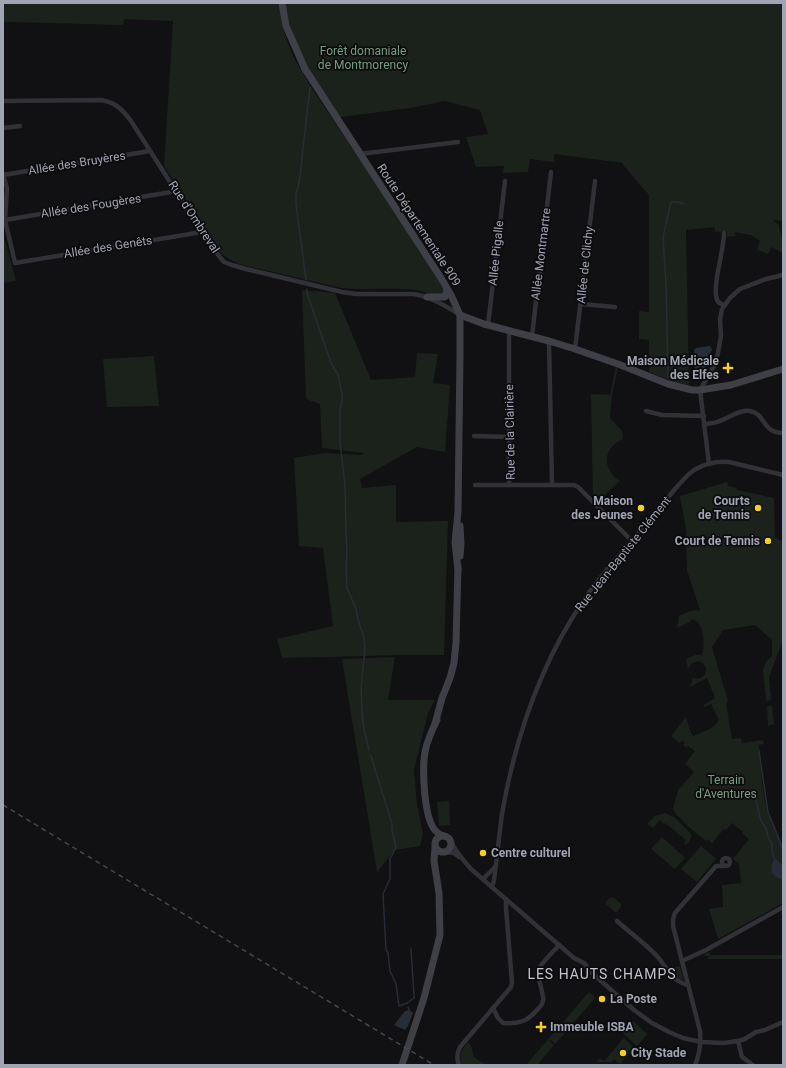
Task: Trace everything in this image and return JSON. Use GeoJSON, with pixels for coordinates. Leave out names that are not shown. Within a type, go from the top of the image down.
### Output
{"type":"FeatureCollection","features":[{"type":"Feature","properties":{"kind":"main road","name":"Route Départementale 909"},"geometry":{"type":"LineString","coordinates":[[282,3],[286,26],[305,69],[441,278],[460,315],[458,512],[455,542],[458,570],[456,643],[454,662],[450,678],[426,745],[423,776],[427,805]]}},
{"type":"Feature","properties":{"kind":"main road"},"geometry":{"type":"LineString","coordinates":[[426,297],[445,297],[447,291],[441,278]]}},
{"type":"Feature","properties":{"kind":"main road"},"geometry":{"type":"LineString","coordinates":[[460,315],[488,325],[575,349],[682,388],[700,390],[731,385],[783,369]]}},
{"type":"Feature","properties":{"kind":"main road"},"geometry":{"type":"LineString","coordinates":[[427,805],[429,818],[434,828],[438,833],[449,839],[451,844],[450,848],[440,854],[437,860],[436,875]]}},
{"type":"Feature","properties":{"kind":"main road"},"geometry":{"type":"LineString","coordinates":[[427,805],[427,822],[435,845],[439,851],[444,852]]}},
{"type":"Feature","properties":{"kind":"main road"},"geometry":{"type":"LineString","coordinates":[[402,1065],[424,998],[439,941],[439,901],[433,858],[436,840],[438,837],[444,836]]}},
{"type":"Feature","properties":{"kind":"main road"},"geometry":{"type":"LineString","coordinates":[[406,1065],[408,1046]]}},
{"type":"Feature","properties":{"kind":"street","name":"Rue d'Ombreval"},"geometry":{"type":"LineString","coordinates":[[3,101],[101,100],[118,106],[125,112],[202,232],[222,260],[232,265],[246,270],[342,292],[356,294],[414,294],[426,297],[460,315]]}},
{"type":"Feature","properties":{"kind":"street"},"geometry":{"type":"LineString","coordinates":[[3,128],[20,126]]}},
{"type":"Feature","properties":{"kind":"street"},"geometry":{"type":"LineString","coordinates":[[360,154],[458,142]]}},
{"type":"Feature","properties":{"kind":"street","name":"Allée des Bruyères"},"geometry":{"type":"LineString","coordinates":[[3,175],[150,151]]}},
{"type":"Feature","properties":{"kind":"street","name":"Allée Montmartre"},"geometry":{"type":"LineString","coordinates":[[532,336],[551,172]]}},
{"type":"Feature","properties":{"kind":"street"},"geometry":{"type":"LineString","coordinates":[[3,175],[7,188],[5,220]]}},
{"type":"Feature","properties":{"kind":"street","name":"Allée Pigalle"},"geometry":{"type":"LineString","coordinates":[[488,325],[504,181]]}},
{"type":"Feature","properties":{"kind":"street","name":"Allée de Clichy"},"geometry":{"type":"LineString","coordinates":[[575,349],[595,181]]}},
{"type":"Feature","properties":{"kind":"street","name":"Allée des Fougères"},"geometry":{"type":"LineString","coordinates":[[5,220],[177,191]]}},
{"type":"Feature","properties":{"kind":"street","name":"Allée des Genêts"},"geometry":{"type":"LineString","coordinates":[[5,220],[15,263],[202,232]]}},
{"type":"Feature","properties":{"kind":"street"},"geometry":{"type":"LineString","coordinates":[[708,464],[705,424],[700,390],[714,366],[721,336],[716,284],[724,243],[724,233]]}},
{"type":"Feature","properties":{"kind":"street"},"geometry":{"type":"LineString","coordinates":[[720,319],[724,305],[740,289],[766,279],[783,275]]}},
{"type":"Feature","properties":{"kind":"street"},"geometry":{"type":"LineString","coordinates":[[717,299],[718,302],[724,305]]}},
{"type":"Feature","properties":{"kind":"street"},"geometry":{"type":"LineString","coordinates":[[581,304],[615,307]]}},
{"type":"Feature","properties":{"kind":"street","name":"Rue de la Clairière"},"geometry":{"type":"LineString","coordinates":[[509,330],[509,485],[576,485],[632,541]]}},
{"type":"Feature","properties":{"kind":"street"},"geometry":{"type":"LineString","coordinates":[[549,341],[552,484]]}},
{"type":"Feature","properties":{"kind":"street"},"geometry":{"type":"LineString","coordinates":[[646,411],[662,415],[704,416]]}},
{"type":"Feature","properties":{"kind":"street"},"geometry":{"type":"LineString","coordinates":[[705,424],[719,422],[741,412],[750,411],[760,417],[770,430],[777,433],[783,433]]}},
{"type":"Feature","properties":{"kind":"street"},"geometry":{"type":"LineString","coordinates":[[474,436],[510,437]]}},
{"type":"Feature","properties":{"kind":"street","name":"Rue Jean-Baptiste Clément"},"geometry":{"type":"LineString","coordinates":[[492,887],[501,823],[512,767],[524,724],[554,650],[584,600],[686,476],[694,470],[708,464],[722,461],[733,462],[783,476]]}},
{"type":"Feature","properties":{"kind":"street"},"geometry":{"type":"LineString","coordinates":[[475,485],[509,485]]}},
{"type":"Feature","properties":{"kind":"street"},"geometry":{"type":"LineString","coordinates":[[450,841],[465,862]]}},
{"type":"Feature","properties":{"kind":"street"},"geometry":{"type":"LineString","coordinates":[[444,852],[449,852],[456,855],[465,862],[574,958],[584,963],[592,973],[634,1010],[652,1023],[678,1036],[701,1042],[717,1043],[738,1041],[756,1032],[765,1030],[783,1022]]}},
{"type":"Feature","properties":{"kind":"street"},"geometry":{"type":"LineString","coordinates":[[484,879],[496,866]]}},
{"type":"Feature","properties":{"kind":"street"},"geometry":{"type":"LineString","coordinates":[[695,1065],[701,1042],[700,1031],[672,922],[674,916],[716,866],[724,866]]}},
{"type":"Feature","properties":{"kind":"street"},"geometry":{"type":"LineString","coordinates":[[459,1065],[457,1053],[460,1046],[511,987],[512,983],[505,904],[506,899]]}},
{"type":"Feature","properties":{"kind":"street"},"geometry":{"type":"LineString","coordinates":[[506,918],[508,908],[512,904]]}},
{"type":"Feature","properties":{"kind":"street"},"geometry":{"type":"LineString","coordinates":[[682,961],[706,950],[783,908]]}},
{"type":"Feature","properties":{"kind":"street"},"geometry":{"type":"LineString","coordinates":[[616,921],[654,953],[676,979],[688,985]]}},
{"type":"Feature","properties":{"kind":"street"},"geometry":{"type":"LineString","coordinates":[[493,1008],[502,1022],[512,1024],[526,1020],[532,1016],[540,1007],[544,999],[538,974],[539,968],[559,945]]}},
{"type":"Feature","properties":{"kind":"street"},"geometry":{"type":"LineString","coordinates":[[738,1041],[742,1057],[753,1065]]}},
{"type":"Feature","properties":{"kind":"green space","name":"Forêt domaniale de Montmorency"},"geometry":{"type":"Polygon","coordinates":[[[3,3],[783,3],[783,221],[773,220],[779,225],[783,253],[771,247],[768,254],[757,250],[760,241],[751,235],[735,232],[736,236],[727,237],[727,231],[715,232],[714,227],[686,230],[689,385],[674,382],[649,372],[649,340],[639,339],[639,311],[649,312],[649,195],[623,165],[623,163],[554,154],[554,162],[530,159],[528,172],[503,173],[504,166],[476,167],[466,137],[488,134],[480,110],[445,101],[410,108],[334,118],[286,26],[282,26],[294,58],[311,87],[392,207],[445,291],[439,296],[406,289],[341,288],[239,264],[227,258],[219,251],[164,166],[173,21],[124,19],[123,25],[3,22],[3,3]]]}},
{"type":"Feature","properties":{"kind":"green space"},"geometry":{"type":"Polygon","coordinates":[[[3,240],[5,240],[16,281],[3,283],[3,240]]]}},
{"type":"Feature","properties":{"kind":"green space"},"geometry":{"type":"Polygon","coordinates":[[[302,290],[335,293],[371,380],[415,377],[417,353],[438,354],[433,383],[450,385],[445,452],[417,447],[360,479],[362,488],[396,485],[396,522],[448,521],[444,655],[282,658],[277,639],[333,626],[323,548],[299,546],[294,458],[325,453],[361,455],[364,453],[322,448],[320,404],[306,399],[302,290]]]}},
{"type":"Feature","properties":{"kind":"green space"},"geometry":{"type":"Polygon","coordinates":[[[154,356],[159,406],[107,407],[103,359],[154,356]]]}},
{"type":"Feature","properties":{"kind":"green space"},"geometry":{"type":"Polygon","coordinates":[[[616,366],[618,367],[612,395],[610,418],[622,431],[623,439],[611,448],[607,459],[610,471],[620,481],[597,502],[593,499],[591,394],[610,395],[616,366]]]}},
{"type":"Feature","properties":{"kind":"green space","name":"Terrain d'Aventures"},"geometry":{"type":"Polygon","coordinates":[[[727,482],[728,486],[734,487],[737,490],[774,498],[775,537],[783,542],[783,640],[769,677],[771,700],[766,701],[763,670],[766,661],[772,656],[772,640],[755,625],[723,630],[712,647],[728,701],[726,703],[732,739],[741,738],[742,743],[763,740],[764,744],[759,745],[762,783],[767,812],[774,824],[783,847],[783,903],[718,939],[709,909],[723,907],[722,885],[741,883],[739,864],[733,859],[749,839],[732,823],[726,830],[724,829],[712,843],[708,839],[706,841],[676,814],[673,809],[678,790],[694,772],[685,764],[695,751],[688,746],[687,748],[683,745],[685,743],[682,741],[679,743],[671,736],[686,717],[693,736],[711,728],[719,720],[711,704],[704,707],[704,705],[715,698],[707,678],[690,687],[693,678],[699,678],[704,676],[706,673],[706,669],[701,662],[691,664],[688,669],[686,659],[695,655],[702,655],[704,643],[701,628],[697,621],[692,619],[677,628],[679,616],[690,611],[700,610],[687,570],[686,529],[680,496],[727,482]]]}},
{"type":"Feature","properties":{"kind":"green space"},"geometry":{"type":"Polygon","coordinates":[[[395,657],[388,700],[435,700],[428,713],[414,770],[417,804],[423,834],[420,846],[395,850],[377,872],[342,659],[395,657]]]}},
{"type":"Feature","properties":{"kind":"green space"},"geometry":{"type":"Polygon","coordinates":[[[767,706],[772,706],[774,724],[768,726],[767,706]]]}},
{"type":"Feature","properties":{"kind":"green space"},"geometry":{"type":"Polygon","coordinates":[[[449,801],[450,825],[439,826],[437,802],[449,801]]]}},
{"type":"Feature","properties":{"kind":"green space"},"geometry":{"type":"Polygon","coordinates":[[[665,813],[674,817],[690,833],[691,838],[686,845],[684,843],[686,840],[660,820],[653,828],[647,824],[655,816],[665,813]]]}},
{"type":"Feature","properties":{"kind":"green space"},"geometry":{"type":"Polygon","coordinates":[[[662,837],[685,858],[675,869],[651,849],[662,837]]]}},
{"type":"Feature","properties":{"kind":"green space"},"geometry":{"type":"Polygon","coordinates":[[[701,846],[716,859],[697,882],[681,869],[701,846]]]}},
{"type":"Feature","properties":{"kind":"green space"},"geometry":{"type":"Polygon","coordinates":[[[613,897],[621,904],[621,907],[617,912],[615,912],[605,902],[613,897]]]}},
{"type":"Feature","properties":{"kind":"green space"},"geometry":{"type":"Polygon","coordinates":[[[709,952],[710,955],[783,955],[783,959],[707,959],[710,956],[706,956],[704,954],[709,952]]]}},
{"type":"Feature","properties":{"kind":"green space"},"geometry":{"type":"Polygon","coordinates":[[[680,966],[684,980],[677,978],[668,969],[680,966]]]}},
{"type":"Feature","properties":{"kind":"green space"},"geometry":{"type":"Polygon","coordinates":[[[589,992],[595,998],[569,1028],[564,1024],[563,1026],[568,1030],[555,1044],[551,1040],[549,1041],[554,1045],[537,1065],[526,1065],[589,992]]]}},
{"type":"Feature","properties":{"kind":"green space"},"geometry":{"type":"Polygon","coordinates":[[[633,1021],[647,1034],[637,1046],[623,1033],[633,1021]]]}},
{"type":"Feature","properties":{"kind":"green space"},"geometry":{"type":"Polygon","coordinates":[[[624,1038],[634,1048],[620,1064],[614,1059],[612,1062],[596,1062],[600,1058],[604,1061],[624,1038]]]}},
{"type":"Feature","properties":{"kind":"green space"},"geometry":{"type":"Polygon","coordinates":[[[468,1042],[472,1047],[475,1058],[486,1065],[462,1065],[460,1059],[461,1053],[468,1042]]]}},
{"type":"Feature","properties":{"kind":"shaded area"},"geometry":{"type":"Polygon","coordinates":[[[710,346],[712,349],[706,369],[700,375],[697,375],[695,372],[694,350],[696,348],[710,346]]]}},
{"type":"Feature","properties":{"kind":"shaded area"},"geometry":{"type":"Polygon","coordinates":[[[775,859],[782,865],[783,879],[776,877],[772,872],[772,866],[775,859]]]}},
{"type":"Feature","properties":{"kind":"shaded area"},"geometry":{"type":"Polygon","coordinates":[[[409,1010],[413,1013],[405,1030],[394,1025],[405,1011],[409,1010]]]}},
{"type":"Feature","properties":{"kind":"waterway"},"geometry":{"type":"LineString","coordinates":[[306,280],[296,204],[296,193],[299,184],[310,87]]}},
{"type":"Feature","properties":{"kind":"waterway"},"geometry":{"type":"LineString","coordinates":[[668,377],[666,283],[663,237],[671,202],[684,204]]}},
{"type":"Feature","properties":{"kind":"waterway"},"geometry":{"type":"LineString","coordinates":[[307,289],[307,293],[331,363],[338,375],[342,394],[340,409],[340,442],[345,486],[347,588],[356,609],[364,638],[365,650],[361,686],[362,713],[369,750]]}},
{"type":"Feature","properties":{"kind":"waterway"},"geometry":{"type":"LineString","coordinates":[[759,751],[768,812],[783,849]]}},
{"type":"Feature","properties":{"kind":"waterway"},"geometry":{"type":"LineString","coordinates":[[371,756],[392,824],[396,847],[390,859],[390,879],[383,894],[386,950],[388,953],[390,971],[396,984],[399,1006],[407,1003]]}},
{"type":"Feature","properties":{"kind":"waterway"},"geometry":{"type":"LineString","coordinates":[[754,792],[761,821],[766,828],[768,837],[772,844],[772,853],[775,859]]}},
{"type":"Feature","properties":{"kind":"waterway"},"geometry":{"type":"LineString","coordinates":[[407,1003],[414,998],[411,949]]}},
{"type":"Feature","properties":{"kind":"railway"},"geometry":{"type":"LineString","coordinates":[[3,805],[434,1065]]}},
{"type":"Feature","properties":{"kind":"place","name":"Maison Médicale des Elfes"},"geometry":{"type":"Point","coordinates":[728,368]}},
{"type":"Feature","properties":{"kind":"place","name":"Maison des Jeunes"},"geometry":{"type":"Point","coordinates":[641,508]}},
{"type":"Feature","properties":{"kind":"place","name":"Courts de Tennis"},"geometry":{"type":"Point","coordinates":[758,508]}},
{"type":"Feature","properties":{"kind":"place","name":"Court de Tennis"},"geometry":{"type":"Point","coordinates":[768,541]}},
{"type":"Feature","properties":{"kind":"place","name":"Centre culturel"},"geometry":{"type":"Point","coordinates":[483,853]}},
{"type":"Feature","properties":{"kind":"place","name":"La Poste"},"geometry":{"type":"Point","coordinates":[602,999]}},
{"type":"Feature","properties":{"kind":"place","name":"Immeuble ISBA"},"geometry":{"type":"Point","coordinates":[541,1027]}},
{"type":"Feature","properties":{"kind":"place","name":"City Stade"},"geometry":{"type":"Point","coordinates":[623,1053]}},
{"type":"Feature","properties":{"kind":"district","name":"LES HAUTS CHAMPS"},"geometry":{"type":"Point","coordinates":[602,974]}}]}
